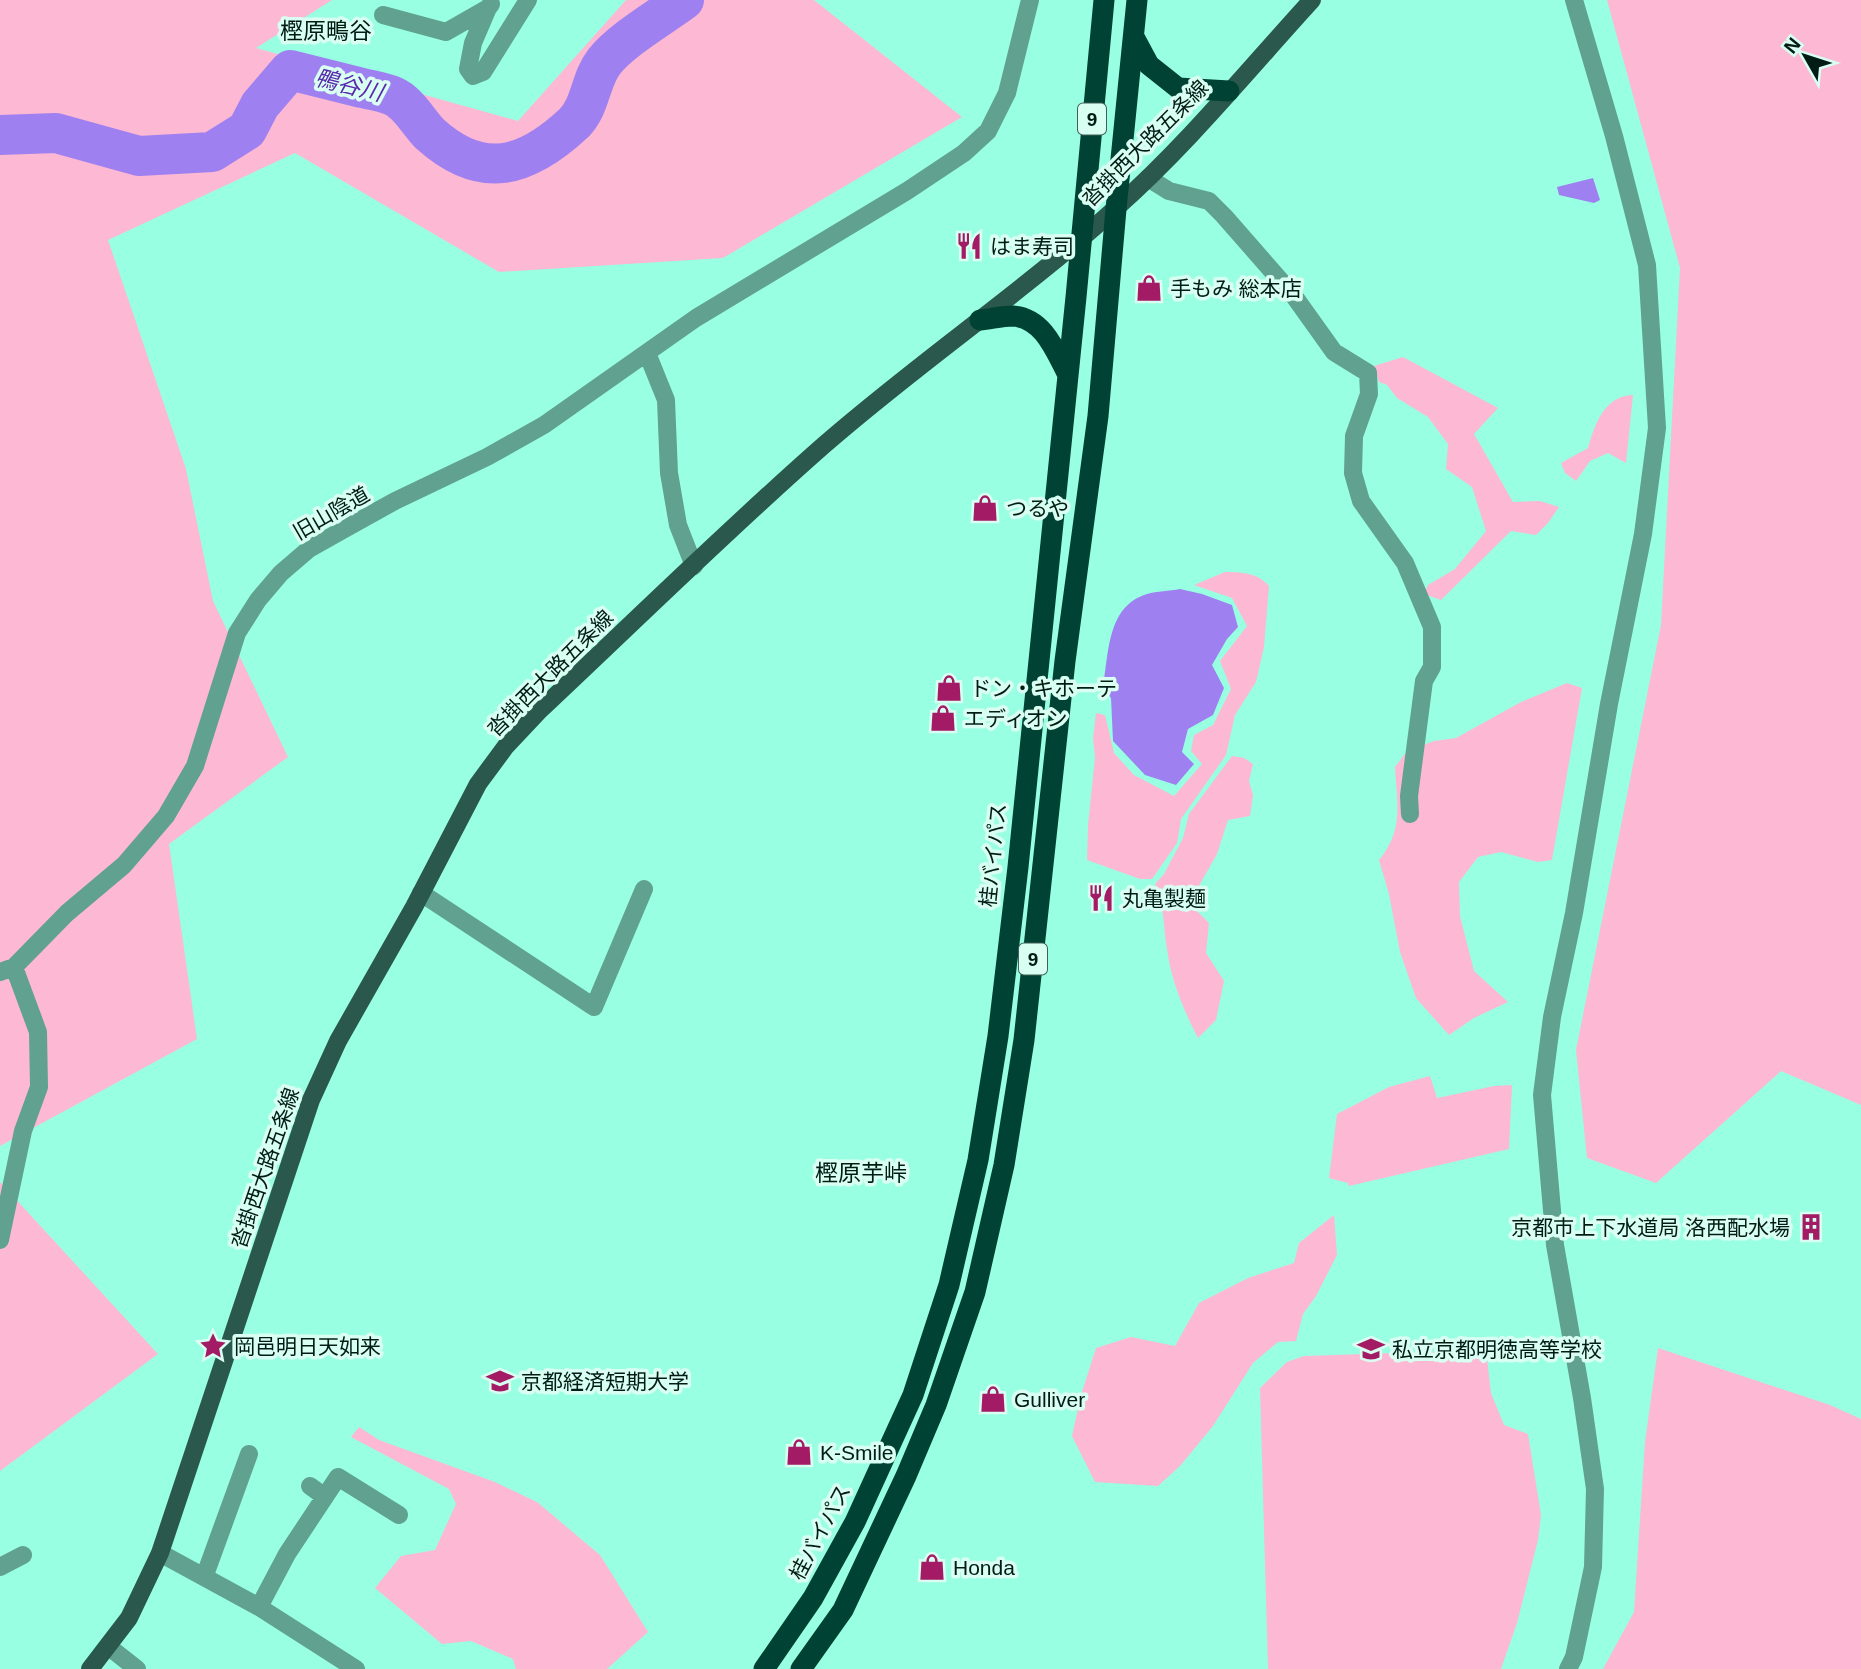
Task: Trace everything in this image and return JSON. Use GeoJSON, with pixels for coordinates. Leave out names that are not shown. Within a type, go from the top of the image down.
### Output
{"type":"FeatureCollection","features":[{"type":"Feature","properties":{"kind":"highway","name":"桂バイパス"},"geometry":{"type":"LineString","coordinates":[[764,1669],[813,1598],[882,1466],[913,1395],[952,1273],[978,1160],[998,1036],[1018,867],[1104,0]]}},
{"type":"Feature","properties":{"kind":"highway","name":"9"},"geometry":{"type":"LineString","coordinates":[[801,1669],[843,1611],[936,1405],[975,1292],[1004,1165],[1024,1040],[1065,661],[1098,416],[1137,0]]}},
{"type":"Feature","properties":{"kind":"highway"},"geometry":{"type":"LineString","coordinates":[[1134,37],[1149,65],[1178,88],[1229,91]]}},
{"type":"Feature","properties":{"kind":"highway"},"geometry":{"type":"LineString","coordinates":[[980,320],[1011,316],[1041,329],[1067,373]]}},
{"type":"Feature","properties":{"kind":"main road","name":"沓掛西大路五条線"},"geometry":{"type":"LineString","coordinates":[[90,1669],[129,1618],[160,1553],[311,1100],[338,1041],[478,784],[506,746],[538,712],[859,415],[1116,209],[1148,178],[1312,0]]}},
{"type":"Feature","properties":{"kind":"street"},"geometry":{"type":"LineString","coordinates":[[491,4],[473,43],[468,69],[473,76],[483,72],[528,0]]}},
{"type":"Feature","properties":{"kind":"street","name":"旧山陰道"},"geometry":{"type":"LineString","coordinates":[[7,970],[67,913],[124,866],[166,816],[195,766],[237,633],[258,600],[281,573],[309,549],[395,501],[487,457],[544,425],[648,354],[695,318],[907,191],[964,153],[989,131],[1007,93],[1030,0]]}},
{"type":"Feature","properties":{"kind":"street"},"geometry":{"type":"LineString","coordinates":[[1568,1669],[1574,1657],[1593,1567],[1595,1489],[1583,1398],[1555,1245],[1542,1095],[1552,1017],[1574,913],[1609,704],[1643,534],[1657,428],[1647,265],[1614,136],[1574,0]]}},
{"type":"Feature","properties":{"kind":"street"},"geometry":{"type":"LineString","coordinates":[[383,15],[446,32],[491,4]]}},
{"type":"Feature","properties":{"kind":"street"},"geometry":{"type":"LineString","coordinates":[[1148,178],[1169,191],[1209,201],[1294,296],[1334,352],[1368,373],[1369,394],[1354,436],[1353,473],[1361,500],[1405,563],[1432,627],[1432,667],[1424,681],[1409,796],[1410,814]]}},
{"type":"Feature","properties":{"kind":"street"},"geometry":{"type":"LineString","coordinates":[[648,354],[666,400],[669,473],[678,525],[694,566]]}},
{"type":"Feature","properties":{"kind":"street"},"geometry":{"type":"LineString","coordinates":[[421,893],[594,1007],[644,890]]}},
{"type":"Feature","properties":{"kind":"street"},"geometry":{"type":"LineString","coordinates":[[0,1240],[23,1131],[39,1087],[38,1032],[7,970]]}},
{"type":"Feature","properties":{"kind":"street"},"geometry":{"type":"LineString","coordinates":[[205,1575],[249,1454]]}},
{"type":"Feature","properties":{"kind":"street"},"geometry":{"type":"LineString","coordinates":[[259,1607],[287,1554],[338,1477],[399,1515]]}},
{"type":"Feature","properties":{"kind":"street"},"geometry":{"type":"LineString","coordinates":[[310,1486],[325,1497]]}},
{"type":"Feature","properties":{"kind":"street"},"geometry":{"type":"LineString","coordinates":[[160,1553],[205,1575],[356,1669]]}},
{"type":"Feature","properties":{"kind":"street"},"geometry":{"type":"LineString","coordinates":[[0,1567],[23,1555]]}},
{"type":"Feature","properties":{"kind":"street"},"geometry":{"type":"LineString","coordinates":[[109,1647],[137,1669]]}},
{"type":"Feature","properties":{"kind":"shaded area"},"geometry":{"type":"Polygon","coordinates":[[[0,0],[332,0],[256,48],[518,121],[626,0],[814,0],[962,117],[723,258],[499,272],[295,153],[108,240],[186,469],[213,601],[288,757],[169,844],[197,1039],[0,1146],[0,0]]]}},
{"type":"Feature","properties":{"kind":"shaded area"},"geometry":{"type":"Polygon","coordinates":[[[1607,0],[1861,0],[1861,1105],[1781,1071],[1656,1183],[1587,1158],[1576,1050],[1661,625],[1680,268],[1607,0]]]}},
{"type":"Feature","properties":{"kind":"shaded area"},"geometry":{"type":"Polygon","coordinates":[[[1593,178],[1600,200],[1594,203],[1559,195],[1557,187],[1593,178]]]}},
{"type":"Feature","properties":{"kind":"shaded area"},"geometry":{"type":"Polygon","coordinates":[[[1403,357],[1498,408],[1474,434],[1513,502],[1540,501],[1559,507],[1536,535],[1511,531],[1441,600],[1424,594],[1428,585],[1455,569],[1486,531],[1472,487],[1446,469],[1448,444],[1428,417],[1397,398],[1387,385],[1379,382],[1374,366],[1403,357]]]}},
{"type":"Feature","properties":{"kind":"shaded area"},"geometry":{"type":"Polygon","coordinates":[[[1633,395],[1626,463],[1608,453],[1590,461],[1576,481],[1565,473],[1561,463],[1588,448],[1598,421],[1608,406],[1615,400],[1633,395]]]}},
{"type":"Feature","properties":{"kind":"shaded area"},"geometry":{"type":"Polygon","coordinates":[[[1225,572],[1255,576],[1269,586],[1264,647],[1256,682],[1235,715],[1226,755],[1181,819],[1177,843],[1152,879],[1140,879],[1087,860],[1096,713],[1105,715],[1114,753],[1134,775],[1174,796],[1202,764],[1191,751],[1194,735],[1213,725],[1231,689],[1220,661],[1247,626],[1232,598],[1194,585],[1225,572]]]}},
{"type":"Feature","properties":{"kind":"shaded area"},"geometry":{"type":"Polygon","coordinates":[[[1180,589],[1232,605],[1238,627],[1227,639],[1212,665],[1224,688],[1213,715],[1188,729],[1182,752],[1194,764],[1176,785],[1145,775],[1113,741],[1111,698],[1103,687],[1112,632],[1124,609],[1147,594],[1180,589]]]}},
{"type":"Feature","properties":{"kind":"shaded area"},"geometry":{"type":"Polygon","coordinates":[[[1567,683],[1582,688],[1552,860],[1538,862],[1501,852],[1478,857],[1459,882],[1460,916],[1474,971],[1508,1002],[1474,1018],[1449,1035],[1416,998],[1400,952],[1389,894],[1379,860],[1396,827],[1395,767],[1407,751],[1434,741],[1456,738],[1521,702],[1567,683]]]}},
{"type":"Feature","properties":{"kind":"shaded area"},"geometry":{"type":"Polygon","coordinates":[[[1232,756],[1244,758],[1253,764],[1249,781],[1253,795],[1250,816],[1228,820],[1217,854],[1200,884],[1195,909],[1209,923],[1206,953],[1224,981],[1216,1020],[1198,1038],[1175,984],[1162,908],[1155,884],[1164,874],[1183,838],[1189,814],[1232,756]]]}},
{"type":"Feature","properties":{"kind":"shaded area"},"geometry":{"type":"Polygon","coordinates":[[[1430,1076],[1437,1098],[1512,1085],[1509,1149],[1349,1186],[1348,1183],[1329,1178],[1337,1114],[1389,1087],[1430,1076]]]}},
{"type":"Feature","properties":{"kind":"shaded area"},"geometry":{"type":"Polygon","coordinates":[[[0,1182],[158,1354],[0,1471],[0,1182]]]}},
{"type":"Feature","properties":{"kind":"shaded area"},"geometry":{"type":"Polygon","coordinates":[[[1334,1215],[1337,1255],[1316,1296],[1303,1314],[1296,1341],[1278,1342],[1253,1363],[1213,1426],[1180,1466],[1158,1486],[1095,1482],[1072,1436],[1081,1395],[1096,1348],[1131,1337],[1175,1346],[1199,1303],[1248,1278],[1294,1263],[1299,1243],[1334,1215]]]}},
{"type":"Feature","properties":{"kind":"shaded area"},"geometry":{"type":"Polygon","coordinates":[[[1658,1348],[1830,1405],[1861,1419],[1861,1669],[1603,1669],[1634,1612],[1645,1442],[1658,1348]]]}},
{"type":"Feature","properties":{"kind":"shaded area"},"geometry":{"type":"Polygon","coordinates":[[[1486,1350],[1491,1393],[1504,1425],[1528,1434],[1541,1515],[1538,1540],[1517,1623],[1501,1669],[1268,1669],[1260,1388],[1287,1362],[1304,1356],[1486,1350]]]}},
{"type":"Feature","properties":{"kind":"shaded area"},"geometry":{"type":"Polygon","coordinates":[[[359,1427],[379,1440],[495,1482],[537,1502],[600,1555],[648,1632],[607,1669],[516,1669],[513,1659],[471,1641],[442,1644],[375,1588],[401,1556],[435,1550],[456,1504],[449,1489],[351,1437],[359,1427]]]}},
{"type":"Feature","properties":{"kind":"waterway","name":"鴨谷川"},"geometry":{"type":"LineString","coordinates":[[0,135],[56,133],[139,156],[212,152],[247,130],[260,105],[290,70],[393,96],[409,108],[430,134],[449,149],[486,163],[504,163],[521,159],[539,150],[574,123],[584,109],[599,69],[611,54],[684,0]]}},
{"type":"Feature","properties":{"kind":"place","name":"はま寿司"},"geometry":{"type":"Point","coordinates":[969,246]}},
{"type":"Feature","properties":{"kind":"place","name":"手もみ 総本店"},"geometry":{"type":"Point","coordinates":[1149,288]}},
{"type":"Feature","properties":{"kind":"place","name":"つるや"},"geometry":{"type":"Point","coordinates":[985,508]}},
{"type":"Feature","properties":{"kind":"place","name":"ドン・キホーテ"},"geometry":{"type":"Point","coordinates":[949,688]}},
{"type":"Feature","properties":{"kind":"place","name":"エディオン"},"geometry":{"type":"Point","coordinates":[943,718]}},
{"type":"Feature","properties":{"kind":"place","name":"丸亀製麺"},"geometry":{"type":"Point","coordinates":[1101,898]}},
{"type":"Feature","properties":{"kind":"place","name":"京都市上下水道局 洛西配水場"},"geometry":{"type":"Point","coordinates":[1811,1227]}},
{"type":"Feature","properties":{"kind":"place","name":"岡邑明日天如来"},"geometry":{"type":"Point","coordinates":[213,1346]}},
{"type":"Feature","properties":{"kind":"place","name":"私立京都明徳高等学校"},"geometry":{"type":"Point","coordinates":[1371,1349]}},
{"type":"Feature","properties":{"kind":"place","name":"京都経済短期大学"},"geometry":{"type":"Point","coordinates":[500,1381]}},
{"type":"Feature","properties":{"kind":"place","name":"Gulliver"},"geometry":{"type":"Point","coordinates":[993,1399]}},
{"type":"Feature","properties":{"kind":"place","name":"K-Smile"},"geometry":{"type":"Point","coordinates":[799,1452]}},
{"type":"Feature","properties":{"kind":"place","name":"Honda"},"geometry":{"type":"Point","coordinates":[932,1567]}},
{"type":"Feature","properties":{"kind":"district","name":"樫原鴫谷"},"geometry":{"type":"Point","coordinates":[326,31]}},
{"type":"Feature","properties":{"kind":"district","name":"樫原芋峠"},"geometry":{"type":"Point","coordinates":[861,1173]}}]}
